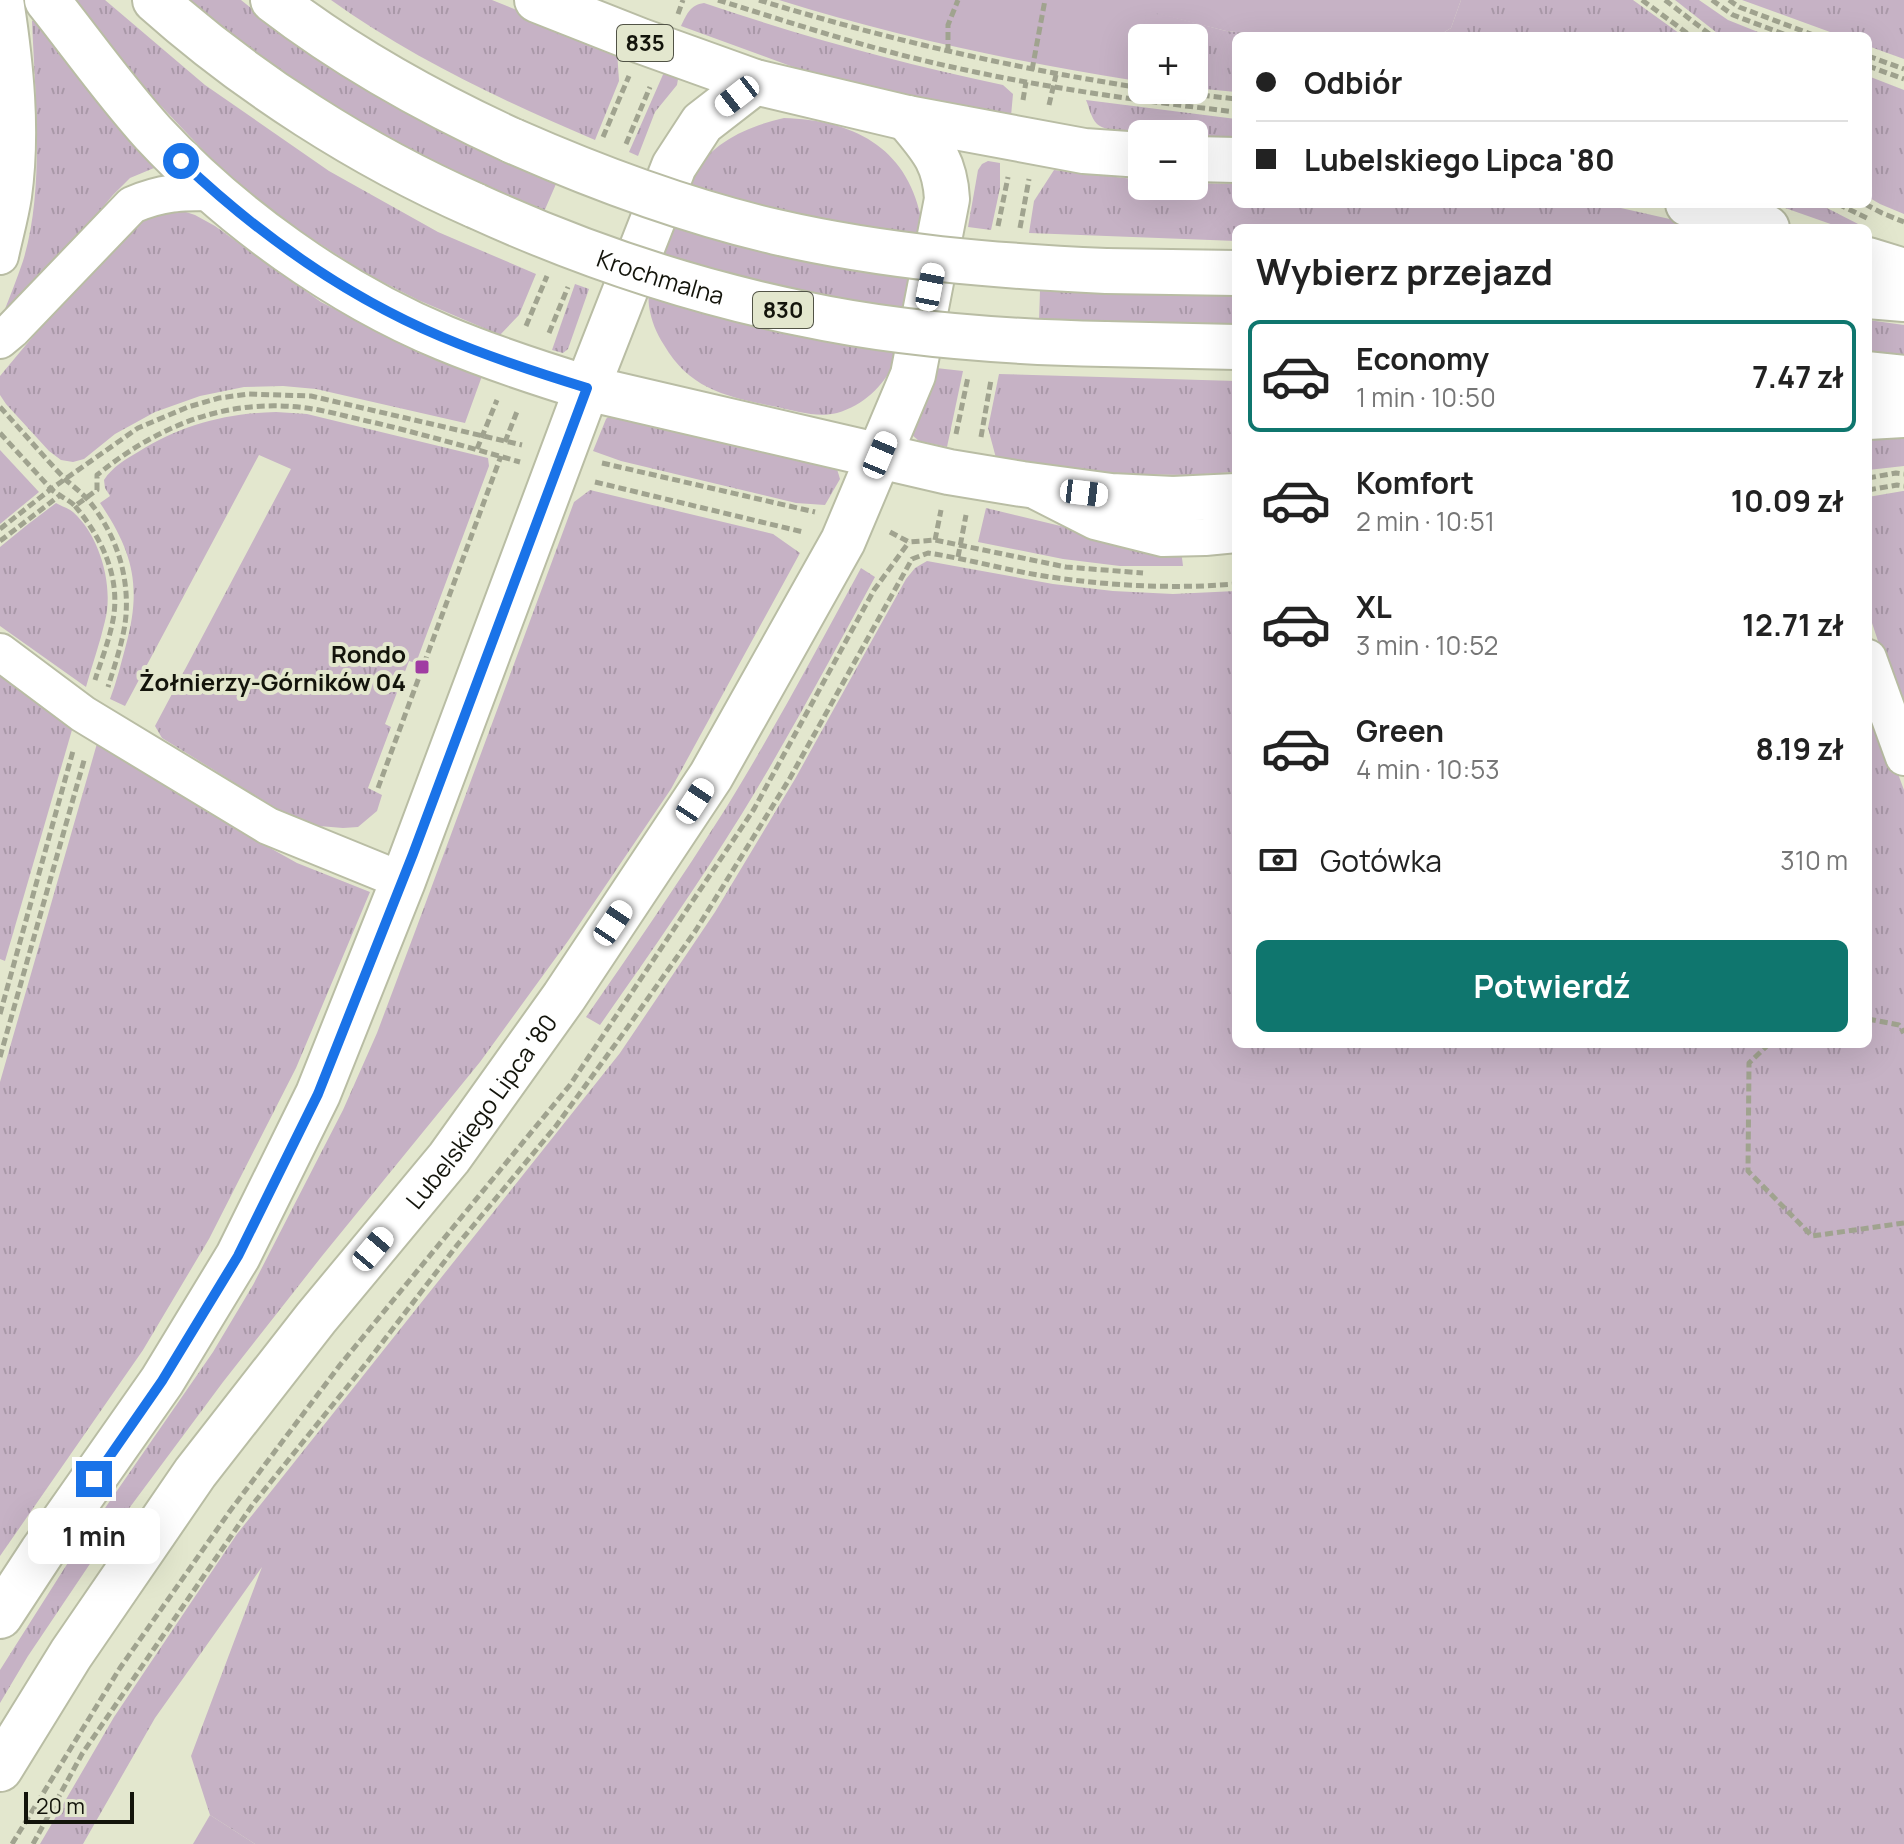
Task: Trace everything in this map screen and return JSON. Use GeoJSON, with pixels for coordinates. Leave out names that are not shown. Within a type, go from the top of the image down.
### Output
{"type":"FeatureCollection","features":[{"type":"Feature","properties":{"kind":"main road"},"geometry":{"type":"LineString","coordinates":[[47,0],[130,106],[214,192],[301,259],[351,291],[443,337],[587,388],[949,472],[1111,496],[1173,499],[1232,496]]}},
{"type":"Feature","properties":{"kind":"main road","name":"Krochmalna"},"geometry":{"type":"LineString","coordinates":[[155,0],[204,42],[257,81],[372,153],[476,206],[615,262],[792,312],[880,327],[1021,341],[1232,347]]}},
{"type":"Feature","properties":{"kind":"main road"},"geometry":{"type":"LineString","coordinates":[[273,0],[397,83],[464,118],[569,165],[707,213],[833,244],[932,259],[1041,268],[1232,273]]}},
{"type":"Feature","properties":{"kind":"main road","name":"835"},"geometry":{"type":"LineString","coordinates":[[537,0],[755,82],[907,118]]}},
{"type":"Feature","properties":{"kind":"main road"},"geometry":{"type":"LineString","coordinates":[[0,1616],[162,1381],[238,1256],[318,1094],[403,881],[587,388],[674,166],[702,123],[755,82]]}},
{"type":"Feature","properties":{"kind":"main road"},"geometry":{"type":"LineString","coordinates":[[907,118],[1084,151],[1128,154]]}},
{"type":"Feature","properties":{"kind":"main road","name":"Lubelskiego Lipca '80"},"geometry":{"type":"LineString","coordinates":[[0,1769],[71,1654],[195,1473],[316,1318],[449,1158],[564,997],[711,776],[843,541],[913,375],[947,199],[946,179],[933,149],[907,118]]}},
{"type":"Feature","properties":{"kind":"main road"},"geometry":{"type":"LineString","coordinates":[[1208,159],[1232,160]]}},
{"type":"Feature","properties":{"kind":"main road"},"geometry":{"type":"LineString","coordinates":[[1701,208],[1754,224]]}},
{"type":"Feature","properties":{"kind":"main road"},"geometry":{"type":"LineString","coordinates":[[1872,261],[1904,271]]}},
{"type":"Feature","properties":{"kind":"main road"},"geometry":{"type":"LineString","coordinates":[[1872,296],[1904,299]]}},
{"type":"Feature","properties":{"kind":"main road"},"geometry":{"type":"LineString","coordinates":[[1872,374],[1904,378]]}},
{"type":"Feature","properties":{"kind":"main road"},"geometry":{"type":"LineString","coordinates":[[1872,417],[1904,415]]}},
{"type":"Feature","properties":{"kind":"street"},"geometry":{"type":"LineString","coordinates":[[0,256],[13,198],[16,161],[16,103],[5,0]]}},
{"type":"Feature","properties":{"kind":"street"},"geometry":{"type":"LineString","coordinates":[[0,340],[132,205],[154,196],[214,192]]}},
{"type":"Feature","properties":{"kind":"street"},"geometry":{"type":"LineString","coordinates":[[1022,484],[1095,521],[1163,538],[1232,534]]}},
{"type":"Feature","properties":{"kind":"street"},"geometry":{"type":"LineString","coordinates":[[0,652],[90,717],[268,826],[403,881]]}},
{"type":"Feature","properties":{"kind":"street"},"geometry":{"type":"LineString","coordinates":[[1872,669],[1904,757]]}},
{"type":"Feature","properties":{"kind":"path"},"geometry":{"type":"LineString","coordinates":[[718,0],[875,48],[952,67],[1053,87],[1232,112]]}},
{"type":"Feature","properties":{"kind":"path"},"geometry":{"type":"LineString","coordinates":[[759,0],[884,37],[948,52],[1056,75],[1128,86]]}},
{"type":"Feature","properties":{"kind":"path"},"geometry":{"type":"LineString","coordinates":[[948,52],[948,25],[958,0]]}},
{"type":"Feature","properties":{"kind":"path"},"geometry":{"type":"LineString","coordinates":[[1032,70],[1045,0]]}},
{"type":"Feature","properties":{"kind":"path"},"geometry":{"type":"LineString","coordinates":[[1642,0],[1686,32]]}},
{"type":"Feature","properties":{"kind":"path"},"geometry":{"type":"LineString","coordinates":[[1665,0],[1707,32]]}},
{"type":"Feature","properties":{"kind":"path"},"geometry":{"type":"LineString","coordinates":[[1712,0],[1733,15],[1778,32]]}},
{"type":"Feature","properties":{"kind":"path"},"geometry":{"type":"LineString","coordinates":[[1729,0],[1739,7],[1805,32]]}},
{"type":"Feature","properties":{"kind":"path"},"geometry":{"type":"LineString","coordinates":[[1872,57],[1904,69]]}},
{"type":"Feature","properties":{"kind":"path"},"geometry":{"type":"LineString","coordinates":[[1872,67],[1904,79]]}},
{"type":"Feature","properties":{"kind":"path"},"geometry":{"type":"LineString","coordinates":[[1048,112],[1056,75]]}},
{"type":"Feature","properties":{"kind":"path"},"geometry":{"type":"LineString","coordinates":[[1208,96],[1232,99]]}},
{"type":"Feature","properties":{"kind":"path"},"geometry":{"type":"LineString","coordinates":[[1872,207],[1904,222]]}},
{"type":"Feature","properties":{"kind":"path"},"geometry":{"type":"LineString","coordinates":[[477,449],[502,388]]}},
{"type":"Feature","properties":{"kind":"path"},"geometry":{"type":"LineString","coordinates":[[0,529],[138,428],[219,398],[249,394],[311,396],[529,447]]}},
{"type":"Feature","properties":{"kind":"path"},"geometry":{"type":"LineString","coordinates":[[505,442],[519,406]]}},
{"type":"Feature","properties":{"kind":"path"},"geometry":{"type":"LineString","coordinates":[[0,407],[102,519],[121,558],[126,596],[123,636],[90,717],[0,1014]]}},
{"type":"Feature","properties":{"kind":"path"},"geometry":{"type":"LineString","coordinates":[[75,506],[97,490],[97,475],[139,444],[170,427],[204,415],[245,407],[315,409],[524,463]]}},
{"type":"Feature","properties":{"kind":"path"},"geometry":{"type":"LineString","coordinates":[[0,433],[51,489],[75,506],[91,525],[110,566],[114,600],[111,628],[90,717],[0,1057]]}},
{"type":"Feature","properties":{"kind":"path"},"geometry":{"type":"LineString","coordinates":[[378,788],[501,456]]}},
{"type":"Feature","properties":{"kind":"path"},"geometry":{"type":"LineString","coordinates":[[590,460],[822,514]]}},
{"type":"Feature","properties":{"kind":"path"},"geometry":{"type":"LineString","coordinates":[[1872,477],[1904,474]]}},
{"type":"Feature","properties":{"kind":"path"},"geometry":{"type":"LineString","coordinates":[[582,479],[811,534]]}},
{"type":"Feature","properties":{"kind":"path"},"geometry":{"type":"LineString","coordinates":[[1872,489],[1904,486]]}},
{"type":"Feature","properties":{"kind":"path"},"geometry":{"type":"LineString","coordinates":[[0,541],[59,496]]}},
{"type":"Feature","properties":{"kind":"path"},"geometry":{"type":"LineString","coordinates":[[935,540],[942,505]]}},
{"type":"Feature","properties":{"kind":"path"},"geometry":{"type":"LineString","coordinates":[[958,557],[967,510]]}},
{"type":"Feature","properties":{"kind":"path"},"geometry":{"type":"LineString","coordinates":[[883,528],[909,542],[935,540],[1066,567],[1151,573]]}},
{"type":"Feature","properties":{"kind":"path"},"geometry":{"type":"LineString","coordinates":[[12,1844],[120,1668],[230,1511],[340,1365],[570,1085],[754,809],[874,590],[909,542]]}},
{"type":"Feature","properties":{"kind":"path"},"geometry":{"type":"LineString","coordinates":[[33,1844],[82,1754],[253,1504],[458,1244],[556,1126],[696,930],[790,778],[912,559],[928,553],[1048,577],[1103,583],[1194,587],[1232,584]]}},
{"type":"Feature","properties":{"kind":"path"},"geometry":{"type":"LineString","coordinates":[[1872,1020],[1899,1025],[1904,1033]]}},
{"type":"Feature","properties":{"kind":"path"},"geometry":{"type":"LineString","coordinates":[[1765,1048],[1749,1063],[1748,1171],[1812,1236],[1904,1223]]}},
{"type":"Feature","properties":{"kind":"green space"},"geometry":{"type":"Polygon","coordinates":[[[72,0],[105,0],[205,85],[329,171],[438,232],[536,274],[519,315],[500,335],[367,274],[289,224],[217,165],[144,88],[72,0]]]}},
{"type":"Feature","properties":{"kind":"green space"},"geometry":{"type":"Polygon","coordinates":[[[185,0],[241,0],[304,50],[353,81],[481,151],[556,184],[543,214],[443,167],[346,115],[270,66],[185,0]]]}},
{"type":"Feature","properties":{"kind":"green space"},"geometry":{"type":"Polygon","coordinates":[[[331,0],[492,0],[617,51],[619,81],[595,140],[459,77],[393,41],[331,0]]]}},
{"type":"Feature","properties":{"kind":"green space"},"geometry":{"type":"Polygon","coordinates":[[[779,0],[1461,0],[1451,28],[1444,32],[1237,32],[1147,11],[1144,24],[1128,24],[1128,79],[954,46],[779,0]]]}},
{"type":"Feature","properties":{"kind":"green space"},"geometry":{"type":"Polygon","coordinates":[[[1461,0],[1633,0],[1677,32],[1444,32],[1451,28],[1461,0]]]}},
{"type":"Feature","properties":{"kind":"green space"},"geometry":{"type":"Polygon","coordinates":[[[1675,0],[1699,0],[1728,20],[1758,32],[1716,32],[1675,0]]]}},
{"type":"Feature","properties":{"kind":"green space"},"geometry":{"type":"Polygon","coordinates":[[[1742,0],[1904,0],[1904,59],[1872,47],[1872,32],[1830,32],[1742,0]]]}},
{"type":"Feature","properties":{"kind":"green space"},"geometry":{"type":"Polygon","coordinates":[[[704,3],[852,48],[1003,85],[1013,94],[1011,116],[897,94],[796,68],[681,26],[692,8],[704,3]]]}},
{"type":"Feature","properties":{"kind":"green space"},"geometry":{"type":"Polygon","coordinates":[[[1146,10],[1199,24],[1143,24],[1146,10]]]}},
{"type":"Feature","properties":{"kind":"green space"},"geometry":{"type":"Polygon","coordinates":[[[39,18],[113,120],[154,168],[130,178],[113,195],[10,318],[3,314],[23,261],[34,204],[37,142],[32,21],[39,18]]]}},
{"type":"Feature","properties":{"kind":"green space"},"geometry":{"type":"Polygon","coordinates":[[[1208,26],[1237,32],[1232,32],[1232,92],[1208,89],[1208,26]]]}},
{"type":"Feature","properties":{"kind":"green space"},"geometry":{"type":"Polygon","coordinates":[[[665,70],[675,75],[677,85],[655,112],[638,156],[629,152],[665,70]]]}},
{"type":"Feature","properties":{"kind":"green space"},"geometry":{"type":"Polygon","coordinates":[[[1872,78],[1904,90],[1904,214],[1872,199],[1872,78]]]}},
{"type":"Feature","properties":{"kind":"green space"},"geometry":{"type":"Polygon","coordinates":[[[1086,100],[1232,118],[1232,139],[1208,138],[1208,120],[1128,120],[1128,132],[1104,128],[1095,122],[1086,100]]]}},
{"type":"Feature","properties":{"kind":"green space"},"geometry":{"type":"Polygon","coordinates":[[[784,118],[832,124],[872,142],[889,155],[903,172],[914,192],[921,217],[895,363],[884,380],[864,400],[837,413],[807,413],[743,400],[713,390],[686,373],[675,360],[654,326],[649,306],[651,282],[659,256],[692,178],[702,162],[733,137],[758,125],[784,118]]]}},
{"type":"Feature","properties":{"kind":"green space"},"geometry":{"type":"Polygon","coordinates":[[[988,161],[1000,163],[1000,188],[991,230],[968,227],[978,170],[988,161]]]}},
{"type":"Feature","properties":{"kind":"green space"},"geometry":{"type":"Polygon","coordinates":[[[1054,170],[1128,178],[1128,200],[1208,200],[1208,183],[1232,184],[1232,208],[1621,208],[1690,224],[1232,224],[1232,241],[1029,233],[1034,201],[1054,170]]]}},
{"type":"Feature","properties":{"kind":"green space"},"geometry":{"type":"Polygon","coordinates":[[[1785,208],[1827,208],[1858,224],[1831,224],[1785,208]]]}},
{"type":"Feature","properties":{"kind":"green space"},"geometry":{"type":"Polygon","coordinates":[[[177,209],[215,226],[321,302],[403,344],[482,376],[465,423],[316,389],[244,387],[200,396],[155,412],[115,434],[84,459],[73,462],[61,460],[6,404],[0,395],[0,376],[130,222],[177,209]]]}},
{"type":"Feature","properties":{"kind":"green space"},"geometry":{"type":"Polygon","coordinates":[[[575,284],[589,289],[568,349],[563,353],[552,350],[575,284]]]}},
{"type":"Feature","properties":{"kind":"green space"},"geometry":{"type":"Polygon","coordinates":[[[1040,291],[1232,296],[1232,326],[1039,321],[1040,291]]]}},
{"type":"Feature","properties":{"kind":"green space"},"geometry":{"type":"Polygon","coordinates":[[[1872,321],[1904,325],[1904,358],[1872,354],[1872,321]]]}},
{"type":"Feature","properties":{"kind":"green space"},"geometry":{"type":"Polygon","coordinates":[[[936,368],[963,371],[947,447],[919,441],[912,435],[936,368]]]}},
{"type":"Feature","properties":{"kind":"green space"},"geometry":{"type":"Polygon","coordinates":[[[999,374],[1232,381],[1232,472],[1105,474],[996,458],[988,428],[999,374]]]}},
{"type":"Feature","properties":{"kind":"green space"},"geometry":{"type":"Polygon","coordinates":[[[276,412],[307,414],[488,458],[489,466],[416,663],[409,661],[385,724],[391,727],[368,788],[382,795],[377,811],[358,827],[319,826],[290,817],[162,738],[155,726],[291,469],[259,455],[125,706],[110,699],[131,624],[134,587],[127,554],[100,503],[110,496],[104,480],[115,467],[171,434],[222,418],[276,412]]]}},
{"type":"Feature","properties":{"kind":"green space"},"geometry":{"type":"Polygon","coordinates":[[[611,414],[830,466],[837,469],[840,479],[825,505],[796,503],[621,461],[593,451],[611,414]]]}},
{"type":"Feature","properties":{"kind":"green space"},"geometry":{"type":"Polygon","coordinates":[[[1872,435],[1904,436],[1904,466],[1872,470],[1872,435]]]}},
{"type":"Feature","properties":{"kind":"green space"},"geometry":{"type":"Polygon","coordinates":[[[0,450],[39,492],[0,524],[0,450]]]}},
{"type":"Feature","properties":{"kind":"green space"},"geometry":{"type":"Polygon","coordinates":[[[590,490],[773,534],[800,553],[671,789],[568,941],[480,1062],[223,1382],[110,1534],[0,1703],[0,1670],[76,1550],[213,1352],[253,1285],[343,1110],[377,1033],[574,502],[590,490]]]}},
{"type":"Feature","properties":{"kind":"green space"},"geometry":{"type":"Polygon","coordinates":[[[1904,491],[1904,719],[1872,623],[1872,496],[1904,491]]]}},
{"type":"Feature","properties":{"kind":"green space"},"geometry":{"type":"Polygon","coordinates":[[[56,503],[73,512],[91,534],[106,577],[105,621],[86,687],[0,626],[0,547],[56,503]]]}},
{"type":"Feature","properties":{"kind":"green space"},"geometry":{"type":"Polygon","coordinates":[[[986,508],[1127,542],[1181,550],[1183,566],[1120,566],[1063,559],[978,542],[986,508]]]}},
{"type":"Feature","properties":{"kind":"green space"},"geometry":{"type":"Polygon","coordinates":[[[927,561],[1053,584],[1113,591],[1173,594],[1232,591],[1232,1048],[1872,1048],[1872,704],[1904,790],[1904,1844],[255,1844],[210,1815],[191,1756],[262,1567],[155,1718],[83,1844],[40,1844],[114,1717],[237,1534],[620,1053],[715,912],[915,568],[927,561]]]}},
{"type":"Feature","properties":{"kind":"green space"},"geometry":{"type":"Polygon","coordinates":[[[861,568],[875,577],[743,812],[600,1025],[586,1017],[726,808],[861,568]]]}},
{"type":"Feature","properties":{"kind":"green space"},"geometry":{"type":"Polygon","coordinates":[[[0,673],[74,723],[5,961],[0,959],[0,673]]]}},
{"type":"Feature","properties":{"kind":"green space"},"geometry":{"type":"Polygon","coordinates":[[[98,740],[109,744],[247,835],[297,863],[370,892],[296,1068],[209,1239],[143,1350],[0,1556],[0,1082],[98,740]]]}},
{"type":"Feature","properties":{"kind":"green space"},"geometry":{"type":"Polygon","coordinates":[[[210,1815],[255,1844],[193,1844],[210,1815]]]}},
{"type":"Feature","properties":{"kind":"place","name":"Rondo Żołnierzy-Górników 04"},"geometry":{"type":"Point","coordinates":[422,667]}},
{"type":"Feature","properties":{"kind":"route"},"geometry":{"type":"LineString","coordinates":[[94,1479],[162,1381],[238,1256],[318,1094],[413,854],[587,388],[443,337],[351,291],[264,231],[214,192],[181,161]]}}]}
